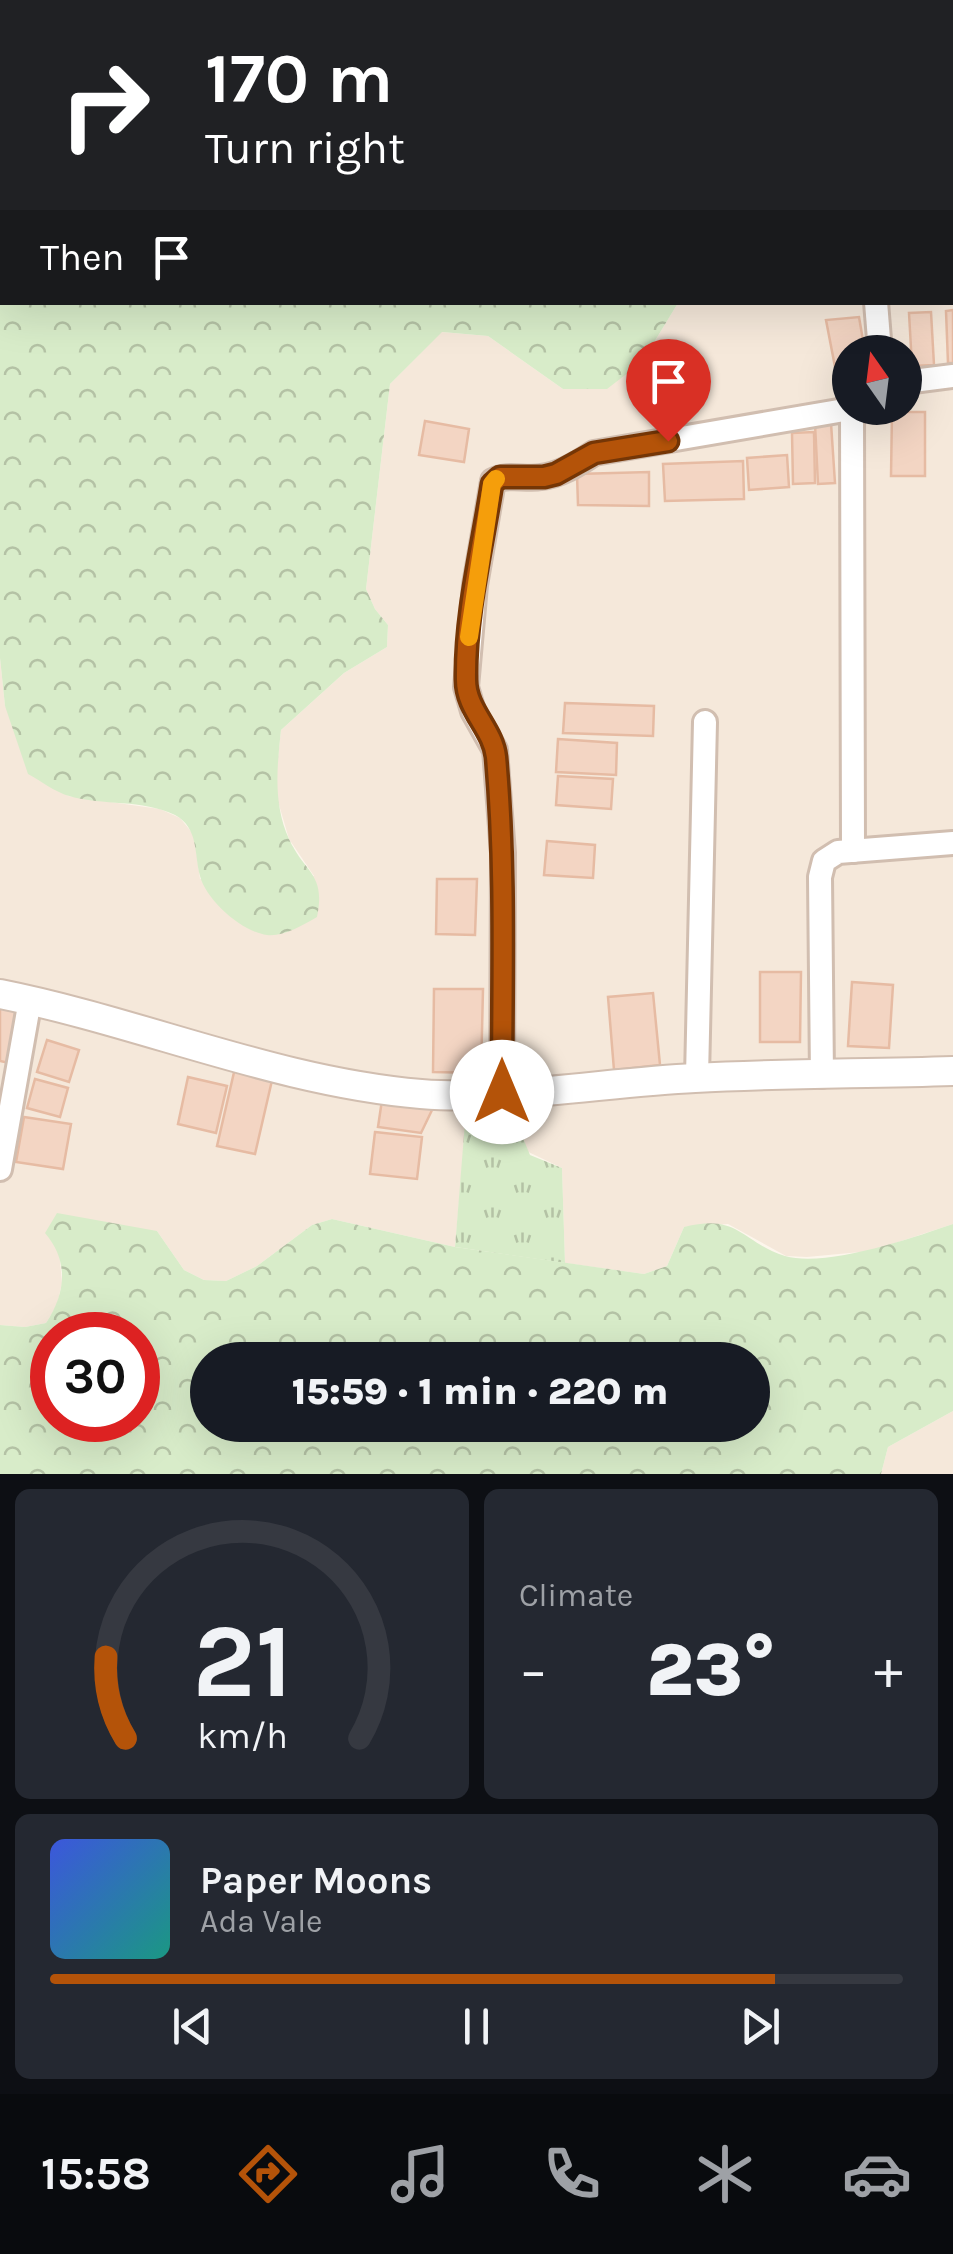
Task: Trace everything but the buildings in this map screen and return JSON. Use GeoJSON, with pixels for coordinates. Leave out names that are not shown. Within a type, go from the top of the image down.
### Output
{"type":"FeatureCollection","features":[{"type":"Feature","properties":{"kind":"street"},"geometry":{"type":"LineString","coordinates":[[876,305],[879,335]]}},
{"type":"Feature","properties":{"kind":"street"},"geometry":{"type":"LineString","coordinates":[[922,380],[953,376]]}},
{"type":"Feature","properties":{"kind":"street"},"geometry":{"type":"LineString","coordinates":[[502,1092],[503,853],[495,750],[468,699],[466,674],[492,484],[500,477],[556,474],[594,453],[832,413]]}},
{"type":"Feature","properties":{"kind":"street"},"geometry":{"type":"LineString","coordinates":[[854,425],[854,851]]}},
{"type":"Feature","properties":{"kind":"street"},"geometry":{"type":"LineString","coordinates":[[697,1078],[705,722]]}},
{"type":"Feature","properties":{"kind":"street"},"geometry":{"type":"LineString","coordinates":[[822,1076],[821,869],[829,856],[854,851],[953,843]]}},
{"type":"Feature","properties":{"kind":"street"},"geometry":{"type":"LineString","coordinates":[[0,994],[253,1062],[368,1087],[424,1094],[697,1078],[953,1071]]}},
{"type":"Feature","properties":{"kind":"street"},"geometry":{"type":"LineString","coordinates":[[0,1169],[30,1000]]}},
{"type":"Feature","properties":{"kind":"shaded area"},"geometry":{"type":"Polygon","coordinates":[[[677,305],[953,305],[953,1224],[871,1251],[807,1257],[786,1256],[728,1224],[684,1227],[667,1266],[644,1274],[565,1263],[562,1168],[466,1122],[455,1247],[332,1219],[312,1225],[257,1266],[226,1281],[204,1280],[184,1270],[157,1231],[59,1250],[62,1283],[53,1312],[30,1312],[30,1326],[0,1325],[0,658],[5,706],[68,796],[160,809],[180,818],[194,835],[200,879],[314,876],[289,839],[277,798],[281,730],[344,673],[387,647],[388,625],[366,589],[390,384],[441,332],[488,336],[563,389],[642,362],[677,305]]]}},
{"type":"Feature","properties":{"kind":"shaded area"},"geometry":{"type":"Polygon","coordinates":[[[953,1411],[953,1474],[881,1474],[888,1447],[953,1411]]]}},
{"type":"Feature","properties":{"kind":"green space"},"geometry":{"type":"Polygon","coordinates":[[[0,305],[677,305],[642,362],[607,389],[563,389],[488,336],[442,332],[390,384],[366,589],[388,625],[387,647],[344,673],[281,730],[280,812],[289,839],[319,891],[317,917],[299,927],[273,935],[257,933],[217,904],[200,876],[192,834],[175,815],[149,807],[69,796],[28,774],[5,706],[0,658],[0,305]]]}},
{"type":"Feature","properties":{"kind":"green space"},"geometry":{"type":"Polygon","coordinates":[[[465,1122],[518,1126],[530,1155],[562,1168],[565,1263],[455,1247],[465,1122]]]}},
{"type":"Feature","properties":{"kind":"green space"},"geometry":{"type":"Polygon","coordinates":[[[57,1213],[157,1231],[184,1270],[204,1280],[226,1281],[257,1266],[312,1225],[332,1219],[455,1247],[644,1274],[667,1266],[684,1227],[702,1224],[729,1226],[770,1250],[802,1259],[869,1250],[953,1224],[953,1411],[888,1447],[881,1474],[0,1474],[0,1325],[30,1326],[30,1442],[160,1442],[160,1312],[53,1312],[62,1277],[53,1244],[45,1233],[57,1213]]]}},
{"type":"Feature","properties":{"kind":"slow traffic"},"geometry":{"type":"LineString","coordinates":[[469,637],[492,484],[496,479]]}},
{"type":"Feature","properties":{"kind":"route"},"geometry":{"type":"LineString","coordinates":[[502,1092],[503,853],[495,750],[473,712],[466,687],[468,647],[492,484],[500,477],[556,474],[594,453],[668,441]]}}]}
